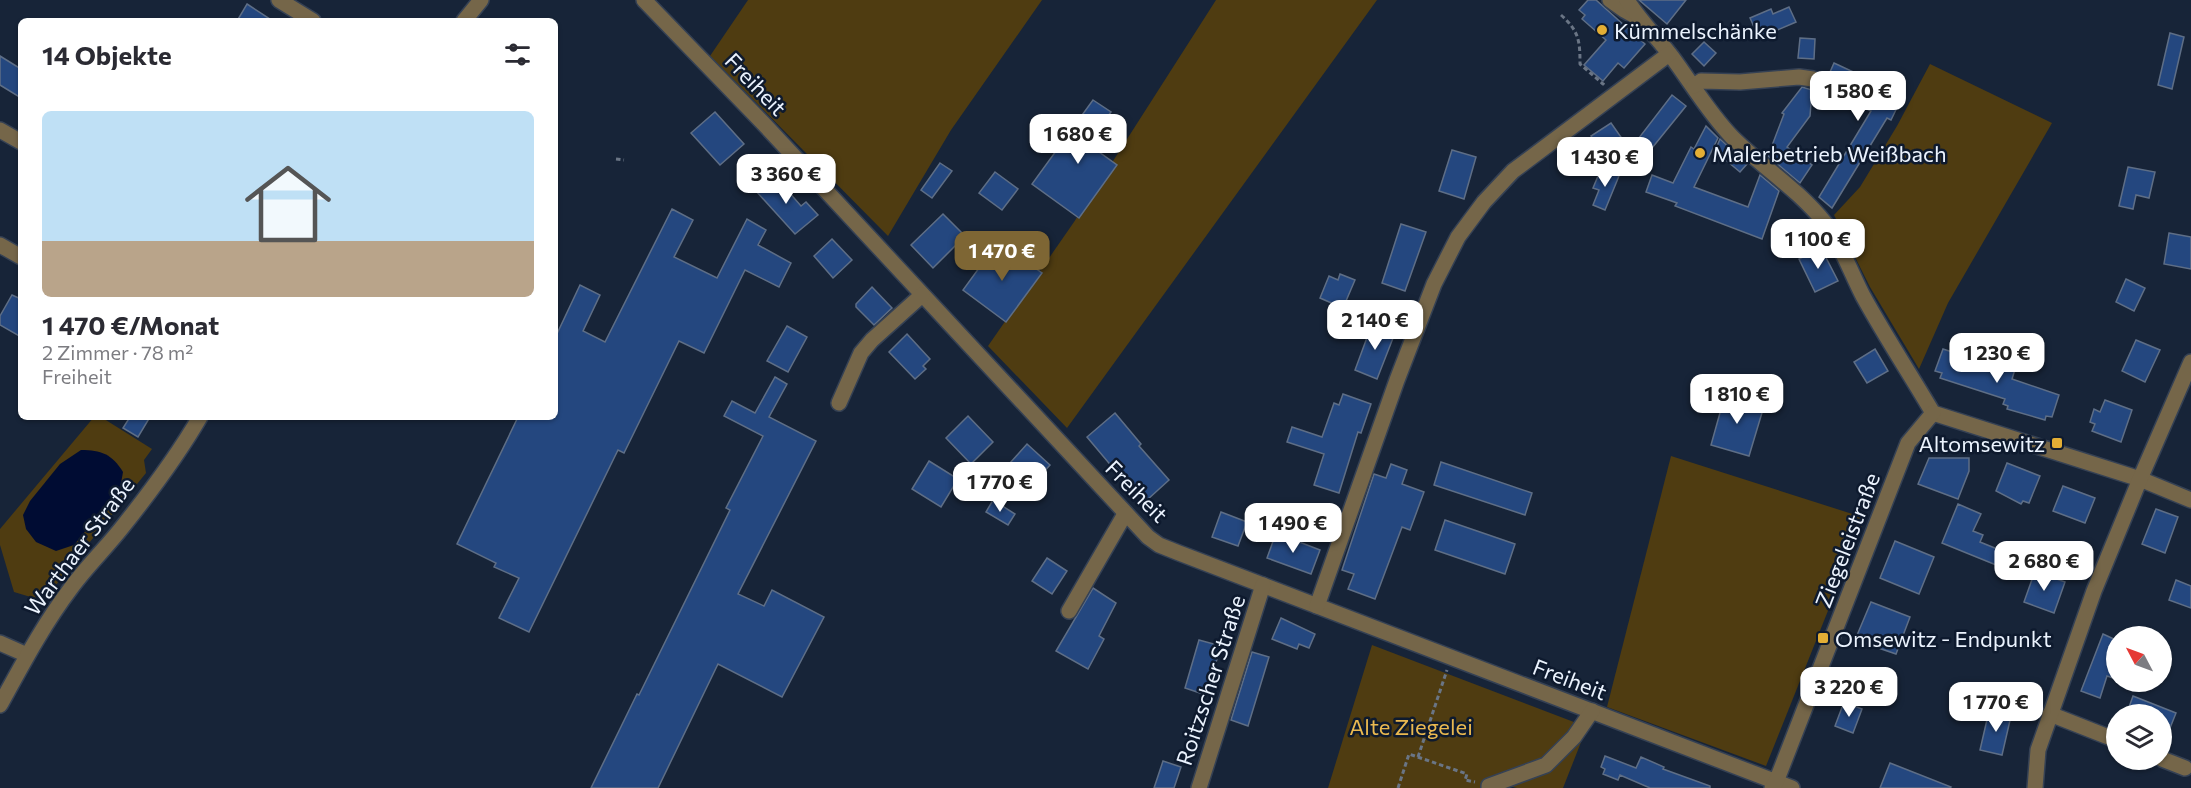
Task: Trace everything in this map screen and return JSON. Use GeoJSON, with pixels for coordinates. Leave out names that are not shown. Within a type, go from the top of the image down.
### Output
{"type":"FeatureCollection","features":[{"type":"Feature","properties":{"kind":"street"},"geometry":{"type":"LineString","coordinates":[[279,0],[308,18]]}},
{"type":"Feature","properties":{"kind":"street"},"geometry":{"type":"LineString","coordinates":[[466,18],[481,0]]}},
{"type":"Feature","properties":{"kind":"street","name":"Freiheit"},"geometry":{"type":"LineString","coordinates":[[644,0],[763,123],[1125,514],[1159,545],[1592,711],[1774,785],[1792,788]]}},
{"type":"Feature","properties":{"kind":"street"},"geometry":{"type":"LineString","coordinates":[[1610,0],[1638,17]]}},
{"type":"Feature","properties":{"kind":"street"},"geometry":{"type":"LineString","coordinates":[[1627,0],[1694,86],[1706,107],[1732,137],[1783,180],[1827,225],[1881,328],[1933,413],[2140,479],[2191,500]]}},
{"type":"Feature","properties":{"kind":"street"},"geometry":{"type":"LineString","coordinates":[[1317,606],[1397,380],[1434,284],[1458,237],[1484,202],[1513,171],[1669,54]]}},
{"type":"Feature","properties":{"kind":"street"},"geometry":{"type":"LineString","coordinates":[[1694,86],[1701,81],[1740,82],[1799,77],[1812,80]]}},
{"type":"Feature","properties":{"kind":"street"},"geometry":{"type":"LineString","coordinates":[[0,130],[18,140]]}},
{"type":"Feature","properties":{"kind":"street"},"geometry":{"type":"LineString","coordinates":[[0,245],[18,255]]}},
{"type":"Feature","properties":{"kind":"street"},"geometry":{"type":"LineString","coordinates":[[839,403],[861,353],[872,340],[922,295]]}},
{"type":"Feature","properties":{"kind":"street"},"geometry":{"type":"LineString","coordinates":[[2035,788],[2038,750],[2094,591],[2191,362]]}},
{"type":"Feature","properties":{"kind":"street","name":"Ziegeleistraße"},"geometry":{"type":"LineString","coordinates":[[1774,785],[1908,443],[1933,413]]}},
{"type":"Feature","properties":{"kind":"street","name":"Warthaer Straße"},"geometry":{"type":"LineString","coordinates":[[0,705],[27,655],[71,588],[150,491],[198,420]]}},
{"type":"Feature","properties":{"kind":"street"},"geometry":{"type":"LineString","coordinates":[[1069,611],[1125,514]]}},
{"type":"Feature","properties":{"kind":"street","name":"Roitzscher Straße"},"geometry":{"type":"LineString","coordinates":[[1199,788],[1263,585]]}},
{"type":"Feature","properties":{"kind":"street"},"geometry":{"type":"LineString","coordinates":[[0,643],[27,655]]}},
{"type":"Feature","properties":{"kind":"street"},"geometry":{"type":"LineString","coordinates":[[1489,787],[1546,765],[1574,737],[1592,711]]}},
{"type":"Feature","properties":{"kind":"street"},"geometry":{"type":"LineString","coordinates":[[2050,714],[2106,736]]}},
{"type":"Feature","properties":{"kind":"street"},"geometry":{"type":"LineString","coordinates":[[2172,763],[2185,768]]}},
{"type":"Feature","properties":{"kind":"path"},"geometry":{"type":"LineString","coordinates":[[1561,15],[1572,24],[1580,42],[1580,64],[1603,84],[1608,78]]}},
{"type":"Feature","properties":{"kind":"path"},"geometry":{"type":"LineString","coordinates":[[616,159],[624,160]]}},
{"type":"Feature","properties":{"kind":"path"},"geometry":{"type":"LineString","coordinates":[[1418,757],[1451,657]]}},
{"type":"Feature","properties":{"kind":"path"},"geometry":{"type":"LineString","coordinates":[[1398,788],[1409,754],[1467,774],[1465,780],[1489,787]]}},
{"type":"Feature","properties":{"kind":"green space"},"geometry":{"type":"Polygon","coordinates":[[[748,0],[1042,0],[951,130],[888,236],[710,56],[748,0]]]}},
{"type":"Feature","properties":{"kind":"green space"},"geometry":{"type":"Polygon","coordinates":[[[1216,0],[1377,0],[1067,428],[988,346],[1074,222],[1216,0]]]}},
{"type":"Feature","properties":{"kind":"green space"},"geometry":{"type":"Polygon","coordinates":[[[1930,64],[2052,123],[1948,303],[1919,369],[1870,287],[1834,215],[1860,187],[1897,126],[1930,64]]]}},
{"type":"Feature","properties":{"kind":"green space"},"geometry":{"type":"Polygon","coordinates":[[[91,420],[106,420],[152,449],[144,460],[146,473],[76,559],[64,560],[65,573],[44,601],[14,592],[0,545],[0,529],[91,420]]]}},
{"type":"Feature","properties":{"kind":"green space"},"geometry":{"type":"Polygon","coordinates":[[[1671,456],[1865,518],[1766,766],[1607,707],[1671,456]]]}},
{"type":"Feature","properties":{"kind":"green space","name":"Alte Ziegelei"},"geometry":{"type":"Polygon","coordinates":[[[1372,645],[1587,727],[1563,788],[1517,788],[1502,784],[1499,788],[1328,788],[1372,645]]]}},
{"type":"Feature","properties":{"kind":"water"},"geometry":{"type":"Polygon","coordinates":[[[81,450],[100,452],[115,461],[123,472],[120,489],[74,545],[56,551],[36,542],[26,529],[23,515],[30,501],[60,464],[81,450]]]}},
{"type":"Feature","properties":{"kind":"building"},"geometry":{"type":"Polygon","coordinates":[[[1588,0],[1596,0],[1645,44],[1624,68],[1618,63],[1603,81],[1584,65],[1606,40],[1582,19],[1585,15],[1579,10],[1588,0]]]}},
{"type":"Feature","properties":{"kind":"building"},"geometry":{"type":"Polygon","coordinates":[[[1639,0],[1686,0],[1667,24],[1639,0]]]}},
{"type":"Feature","properties":{"kind":"building"},"geometry":{"type":"Polygon","coordinates":[[[247,4],[268,18],[239,18],[247,4]]]}},
{"type":"Feature","properties":{"kind":"building"},"geometry":{"type":"Polygon","coordinates":[[[1789,7],[1796,22],[1759,38],[1750,18],[1771,9],[1773,14],[1789,7]]]}},
{"type":"Feature","properties":{"kind":"building"},"geometry":{"type":"Polygon","coordinates":[[[2170,33],[2184,37],[2172,89],[2158,85],[2170,33]]]}},
{"type":"Feature","properties":{"kind":"building"},"geometry":{"type":"Polygon","coordinates":[[[1800,38],[1815,39],[1814,59],[1798,58],[1800,38]]]}},
{"type":"Feature","properties":{"kind":"building"},"geometry":{"type":"Polygon","coordinates":[[[1704,42],[1716,53],[1704,66],[1692,54],[1704,42]]]}},
{"type":"Feature","properties":{"kind":"building"},"geometry":{"type":"Polygon","coordinates":[[[0,56],[18,67],[18,96],[0,85],[0,56]]]}},
{"type":"Feature","properties":{"kind":"building"},"geometry":{"type":"Polygon","coordinates":[[[1834,63],[1903,95],[1891,120],[1887,118],[1832,208],[1819,197],[1871,111],[1823,88],[1834,63]]]}},
{"type":"Feature","properties":{"kind":"building"},"geometry":{"type":"Polygon","coordinates":[[[1802,87],[1812,90],[1810,116],[1787,147],[1812,165],[1800,183],[1768,156],[1784,114],[1782,113],[1802,87]]]}},
{"type":"Feature","properties":{"kind":"building"},"geometry":{"type":"Polygon","coordinates":[[[1672,95],[1686,106],[1648,153],[1635,143],[1672,95]]]}},
{"type":"Feature","properties":{"kind":"building"},"geometry":{"type":"Polygon","coordinates":[[[1093,100],[1111,112],[1088,144],[1117,165],[1079,218],[1032,184],[1093,100]]]}},
{"type":"Feature","properties":{"kind":"building"},"geometry":{"type":"Polygon","coordinates":[[[715,112],[744,144],[720,165],[691,133],[715,112]]]}},
{"type":"Feature","properties":{"kind":"building"},"geometry":{"type":"Polygon","coordinates":[[[1611,123],[1623,140],[1603,154],[1591,136],[1611,123]]]}},
{"type":"Feature","properties":{"kind":"building"},"geometry":{"type":"Polygon","coordinates":[[[1706,126],[1718,138],[1694,187],[1748,207],[1760,175],[1779,191],[1762,239],[1675,206],[1677,203],[1646,192],[1652,175],[1673,183],[1691,147],[1694,149],[1706,126]]]}},
{"type":"Feature","properties":{"kind":"building"},"geometry":{"type":"Polygon","coordinates":[[[1720,139],[1747,164],[1740,172],[1715,151],[1720,139]]]}},
{"type":"Feature","properties":{"kind":"building"},"geometry":{"type":"Polygon","coordinates":[[[1452,150],[1476,157],[1464,199],[1439,191],[1452,150]]]}},
{"type":"Feature","properties":{"kind":"building"},"geometry":{"type":"Polygon","coordinates":[[[940,163],[952,171],[932,198],[921,190],[940,163]]]}},
{"type":"Feature","properties":{"kind":"building"},"geometry":{"type":"Polygon","coordinates":[[[2128,167],[2155,172],[2149,198],[2136,195],[2133,209],[2119,206],[2128,167]]]}},
{"type":"Feature","properties":{"kind":"building"},"geometry":{"type":"Polygon","coordinates":[[[1601,169],[1619,176],[1605,210],[1593,205],[1599,190],[1593,188],[1601,169]]]}},
{"type":"Feature","properties":{"kind":"building"},"geometry":{"type":"Polygon","coordinates":[[[995,172],[1018,189],[1002,210],[979,193],[995,172]]]}},
{"type":"Feature","properties":{"kind":"building"},"geometry":{"type":"Polygon","coordinates":[[[774,175],[801,206],[806,202],[818,215],[795,234],[756,191],[774,175]]]}},
{"type":"Feature","properties":{"kind":"building"},"geometry":{"type":"Polygon","coordinates":[[[672,209],[693,220],[674,257],[717,278],[747,219],[766,230],[758,245],[791,263],[779,287],[745,270],[704,353],[679,341],[624,453],[618,450],[529,632],[499,618],[519,578],[494,567],[496,563],[457,544],[517,420],[558,420],[558,332],[580,285],[600,295],[583,331],[605,342],[672,209]]]}},
{"type":"Feature","properties":{"kind":"building"},"geometry":{"type":"Polygon","coordinates":[[[943,214],[965,236],[933,268],[911,245],[943,214]]]}},
{"type":"Feature","properties":{"kind":"building"},"geometry":{"type":"Polygon","coordinates":[[[1401,224],[1426,232],[1405,291],[1382,283],[1401,224]]]}},
{"type":"Feature","properties":{"kind":"building"},"geometry":{"type":"Polygon","coordinates":[[[2169,233],[2191,237],[2191,269],[2164,264],[2169,233]]]}},
{"type":"Feature","properties":{"kind":"building"},"geometry":{"type":"Polygon","coordinates":[[[832,239],[852,260],[833,278],[814,256],[832,239]]]}},
{"type":"Feature","properties":{"kind":"building"},"geometry":{"type":"Polygon","coordinates":[[[998,242],[1042,273],[1006,322],[963,290],[998,242]]]}},
{"type":"Feature","properties":{"kind":"building"},"geometry":{"type":"Polygon","coordinates":[[[1821,248],[1838,281],[1815,292],[1799,259],[1821,248]]]}},
{"type":"Feature","properties":{"kind":"building"},"geometry":{"type":"Polygon","coordinates":[[[1340,274],[1355,280],[1343,308],[1320,298],[1329,276],[1338,280],[1340,274]]]}},
{"type":"Feature","properties":{"kind":"building"},"geometry":{"type":"Polygon","coordinates":[[[2126,279],[2145,288],[2134,311],[2116,302],[2126,279]]]}},
{"type":"Feature","properties":{"kind":"building"},"geometry":{"type":"Polygon","coordinates":[[[872,287],[892,308],[874,325],[856,307],[856,304],[872,287]]]}},
{"type":"Feature","properties":{"kind":"building"},"geometry":{"type":"Polygon","coordinates":[[[12,295],[18,298],[18,335],[0,325],[0,316],[12,295]]]}},
{"type":"Feature","properties":{"kind":"building"},"geometry":{"type":"Polygon","coordinates":[[[1372,324],[1395,333],[1377,379],[1355,370],[1372,324]]]}},
{"type":"Feature","properties":{"kind":"building"},"geometry":{"type":"Polygon","coordinates":[[[787,326],[807,337],[788,372],[767,361],[787,326]]]}},
{"type":"Feature","properties":{"kind":"building"},"geometry":{"type":"Polygon","coordinates":[[[907,334],[930,359],[923,366],[926,369],[915,379],[889,352],[907,334]]]}},
{"type":"Feature","properties":{"kind":"building"},"geometry":{"type":"Polygon","coordinates":[[[2136,340],[2160,350],[2145,382],[2122,371],[2136,340]]]}},
{"type":"Feature","properties":{"kind":"building"},"geometry":{"type":"Polygon","coordinates":[[[1875,349],[1888,371],[1867,383],[1854,362],[1875,349]]]}},
{"type":"Feature","properties":{"kind":"building"},"geometry":{"type":"Polygon","coordinates":[[[1943,349],[1995,366],[1997,360],[2016,366],[2012,379],[2059,395],[2052,417],[2046,416],[2045,420],[2007,409],[2008,406],[2003,404],[2005,399],[1940,378],[1942,373],[1935,371],[1943,349]]]}},
{"type":"Feature","properties":{"kind":"building"},"geometry":{"type":"Polygon","coordinates":[[[775,377],[787,384],[769,417],[816,441],[738,594],[764,606],[772,590],[824,617],[782,697],[718,664],[658,788],[591,788],[730,510],[726,508],[763,436],[724,416],[732,401],[755,413],[775,377]]]}},
{"type":"Feature","properties":{"kind":"building"},"geometry":{"type":"Polygon","coordinates":[[[1343,394],[1371,404],[1361,433],[1358,432],[1339,493],[1314,485],[1324,454],[1287,442],[1292,427],[1322,437],[1334,403],[1339,405],[1343,394]]]}},
{"type":"Feature","properties":{"kind":"building"},"geometry":{"type":"Polygon","coordinates":[[[1725,395],[1764,406],[1749,456],[1711,445],[1725,395]]]}},
{"type":"Feature","properties":{"kind":"building"},"geometry":{"type":"Polygon","coordinates":[[[2105,400],[2132,410],[2121,442],[2092,431],[2095,424],[2090,422],[2094,409],[2100,412],[2105,400]]]}},
{"type":"Feature","properties":{"kind":"building"},"geometry":{"type":"Polygon","coordinates":[[[1115,413],[1141,444],[1139,446],[1169,480],[1147,500],[1115,466],[1113,468],[1087,437],[1115,413]]]}},
{"type":"Feature","properties":{"kind":"building"},"geometry":{"type":"Polygon","coordinates":[[[968,416],[993,442],[971,464],[946,438],[968,416]]]}},
{"type":"Feature","properties":{"kind":"building"},"geometry":{"type":"Polygon","coordinates":[[[128,420],[148,420],[138,437],[123,428],[128,420]]]}},
{"type":"Feature","properties":{"kind":"building"},"geometry":{"type":"Polygon","coordinates":[[[1027,444],[1050,465],[1033,484],[1010,463],[1027,444]]]}},
{"type":"Feature","properties":{"kind":"building"},"geometry":{"type":"Polygon","coordinates":[[[1929,458],[1969,458],[1969,471],[1958,499],[1918,484],[1929,458]]]}},
{"type":"Feature","properties":{"kind":"building"},"geometry":{"type":"Polygon","coordinates":[[[929,461],[958,479],[941,507],[912,489],[929,461]]]}},
{"type":"Feature","properties":{"kind":"building"},"geometry":{"type":"Polygon","coordinates":[[[1441,462],[1532,493],[1525,515],[1434,485],[1441,462]]]}},
{"type":"Feature","properties":{"kind":"building"},"geometry":{"type":"Polygon","coordinates":[[[2007,463],[2040,476],[2029,503],[2023,501],[2021,504],[1996,491],[2007,463]]]}},
{"type":"Feature","properties":{"kind":"building"},"geometry":{"type":"Polygon","coordinates":[[[1391,464],[1407,470],[1402,484],[1424,492],[1410,530],[1402,527],[1375,599],[1348,589],[1354,574],[1342,570],[1374,474],[1386,478],[1391,464]]]}},
{"type":"Feature","properties":{"kind":"building"},"geometry":{"type":"Polygon","coordinates":[[[2063,486],[2095,498],[2085,523],[2053,511],[2063,486]]]}},
{"type":"Feature","properties":{"kind":"building"},"geometry":{"type":"Polygon","coordinates":[[[993,500],[1015,514],[1008,525],[986,512],[993,500]]]}},
{"type":"Feature","properties":{"kind":"building"},"geometry":{"type":"Polygon","coordinates":[[[1958,504],[1981,514],[1973,531],[1983,535],[1980,542],[2012,555],[2006,569],[1942,543],[1958,504]]]}},
{"type":"Feature","properties":{"kind":"building"},"geometry":{"type":"Polygon","coordinates":[[[2156,509],[2178,517],[2165,553],[2142,544],[2156,509]]]}},
{"type":"Feature","properties":{"kind":"building"},"geometry":{"type":"Polygon","coordinates":[[[1221,512],[1247,522],[1238,546],[1212,537],[1221,512]]]}},
{"type":"Feature","properties":{"kind":"building"},"geometry":{"type":"Polygon","coordinates":[[[1445,520],[1515,544],[1505,574],[1435,550],[1445,520]]]}},
{"type":"Feature","properties":{"kind":"building"},"geometry":{"type":"Polygon","coordinates":[[[1276,533],[1320,550],[1311,574],[1267,558],[1276,533]]]}},
{"type":"Feature","properties":{"kind":"building"},"geometry":{"type":"Polygon","coordinates":[[[1895,541],[1934,557],[1919,594],[1880,578],[1895,541]]]}},
{"type":"Feature","properties":{"kind":"building"},"geometry":{"type":"Polygon","coordinates":[[[1047,558],[1067,571],[1052,594],[1032,581],[1047,558]]]}},
{"type":"Feature","properties":{"kind":"building"},"geometry":{"type":"Polygon","coordinates":[[[2035,571],[2065,582],[2054,613],[2024,602],[2035,571]]]}},
{"type":"Feature","properties":{"kind":"building"},"geometry":{"type":"Polygon","coordinates":[[[2176,580],[2191,586],[2191,608],[2169,600],[2176,580]]]}},
{"type":"Feature","properties":{"kind":"building"},"geometry":{"type":"Polygon","coordinates":[[[1093,588],[1116,603],[1099,636],[1104,639],[1088,669],[1056,651],[1093,588]]]}},
{"type":"Feature","properties":{"kind":"building"},"geometry":{"type":"Polygon","coordinates":[[[1871,602],[1910,617],[1896,654],[1855,640],[1871,602]]]}},
{"type":"Feature","properties":{"kind":"building"},"geometry":{"type":"Polygon","coordinates":[[[1281,618],[1315,634],[1309,648],[1299,644],[1297,649],[1272,639],[1281,618]]]}},
{"type":"Feature","properties":{"kind":"building"},"geometry":{"type":"Polygon","coordinates":[[[2103,634],[2106,635],[2106,679],[2100,698],[2081,691],[2103,634]]]}},
{"type":"Feature","properties":{"kind":"building"},"geometry":{"type":"Polygon","coordinates":[[[1199,640],[1221,646],[1206,695],[1185,688],[1199,640]]]}},
{"type":"Feature","properties":{"kind":"building"},"geometry":{"type":"Polygon","coordinates":[[[1252,652],[1269,657],[1248,726],[1231,720],[1252,652]]]}},
{"type":"Feature","properties":{"kind":"building"},"geometry":{"type":"Polygon","coordinates":[[[1862,680],[1878,687],[1873,699],[1857,693],[1862,680]]]}},
{"type":"Feature","properties":{"kind":"building"},"geometry":{"type":"Polygon","coordinates":[[[2133,696],[2153,704],[2130,704],[2133,696]]]}},
{"type":"Feature","properties":{"kind":"building"},"geometry":{"type":"Polygon","coordinates":[[[1844,702],[1862,709],[1853,733],[1835,726],[1844,702]]]}},
{"type":"Feature","properties":{"kind":"building"},"geometry":{"type":"Polygon","coordinates":[[[1989,711],[2011,716],[2002,755],[1980,750],[1989,711]]]}},
{"type":"Feature","properties":{"kind":"building"},"geometry":{"type":"Polygon","coordinates":[[[2172,711],[2176,713],[2172,723],[2172,711]]]}},
{"type":"Feature","properties":{"kind":"building"},"geometry":{"type":"Polygon","coordinates":[[[1605,756],[1636,768],[1641,757],[1664,767],[1663,769],[1710,786],[1710,788],[1650,788],[1620,775],[1618,780],[1603,774],[1605,769],[1601,767],[1605,756]]]}},
{"type":"Feature","properties":{"kind":"building"},"geometry":{"type":"Polygon","coordinates":[[[1163,761],[1181,767],[1174,788],[1154,788],[1163,761]]]}},
{"type":"Feature","properties":{"kind":"building"},"geometry":{"type":"Polygon","coordinates":[[[1890,763],[1951,787],[1880,788],[1890,763]]]}},
{"type":"Feature","properties":{"kind":"place","name":"Kümmelschänke"},"geometry":{"type":"Point","coordinates":[1602,30]}},
{"type":"Feature","properties":{"kind":"place","name":"Malerbetrieb Weißbach"},"geometry":{"type":"Point","coordinates":[1700,153]}},
{"type":"Feature","properties":{"kind":"place","name":"Altomsewitz"},"geometry":{"type":"Point","coordinates":[2057,443]}},
{"type":"Feature","properties":{"kind":"place","name":"Omsewitz - Endpunkt"},"geometry":{"type":"Point","coordinates":[1823,638]}}]}
